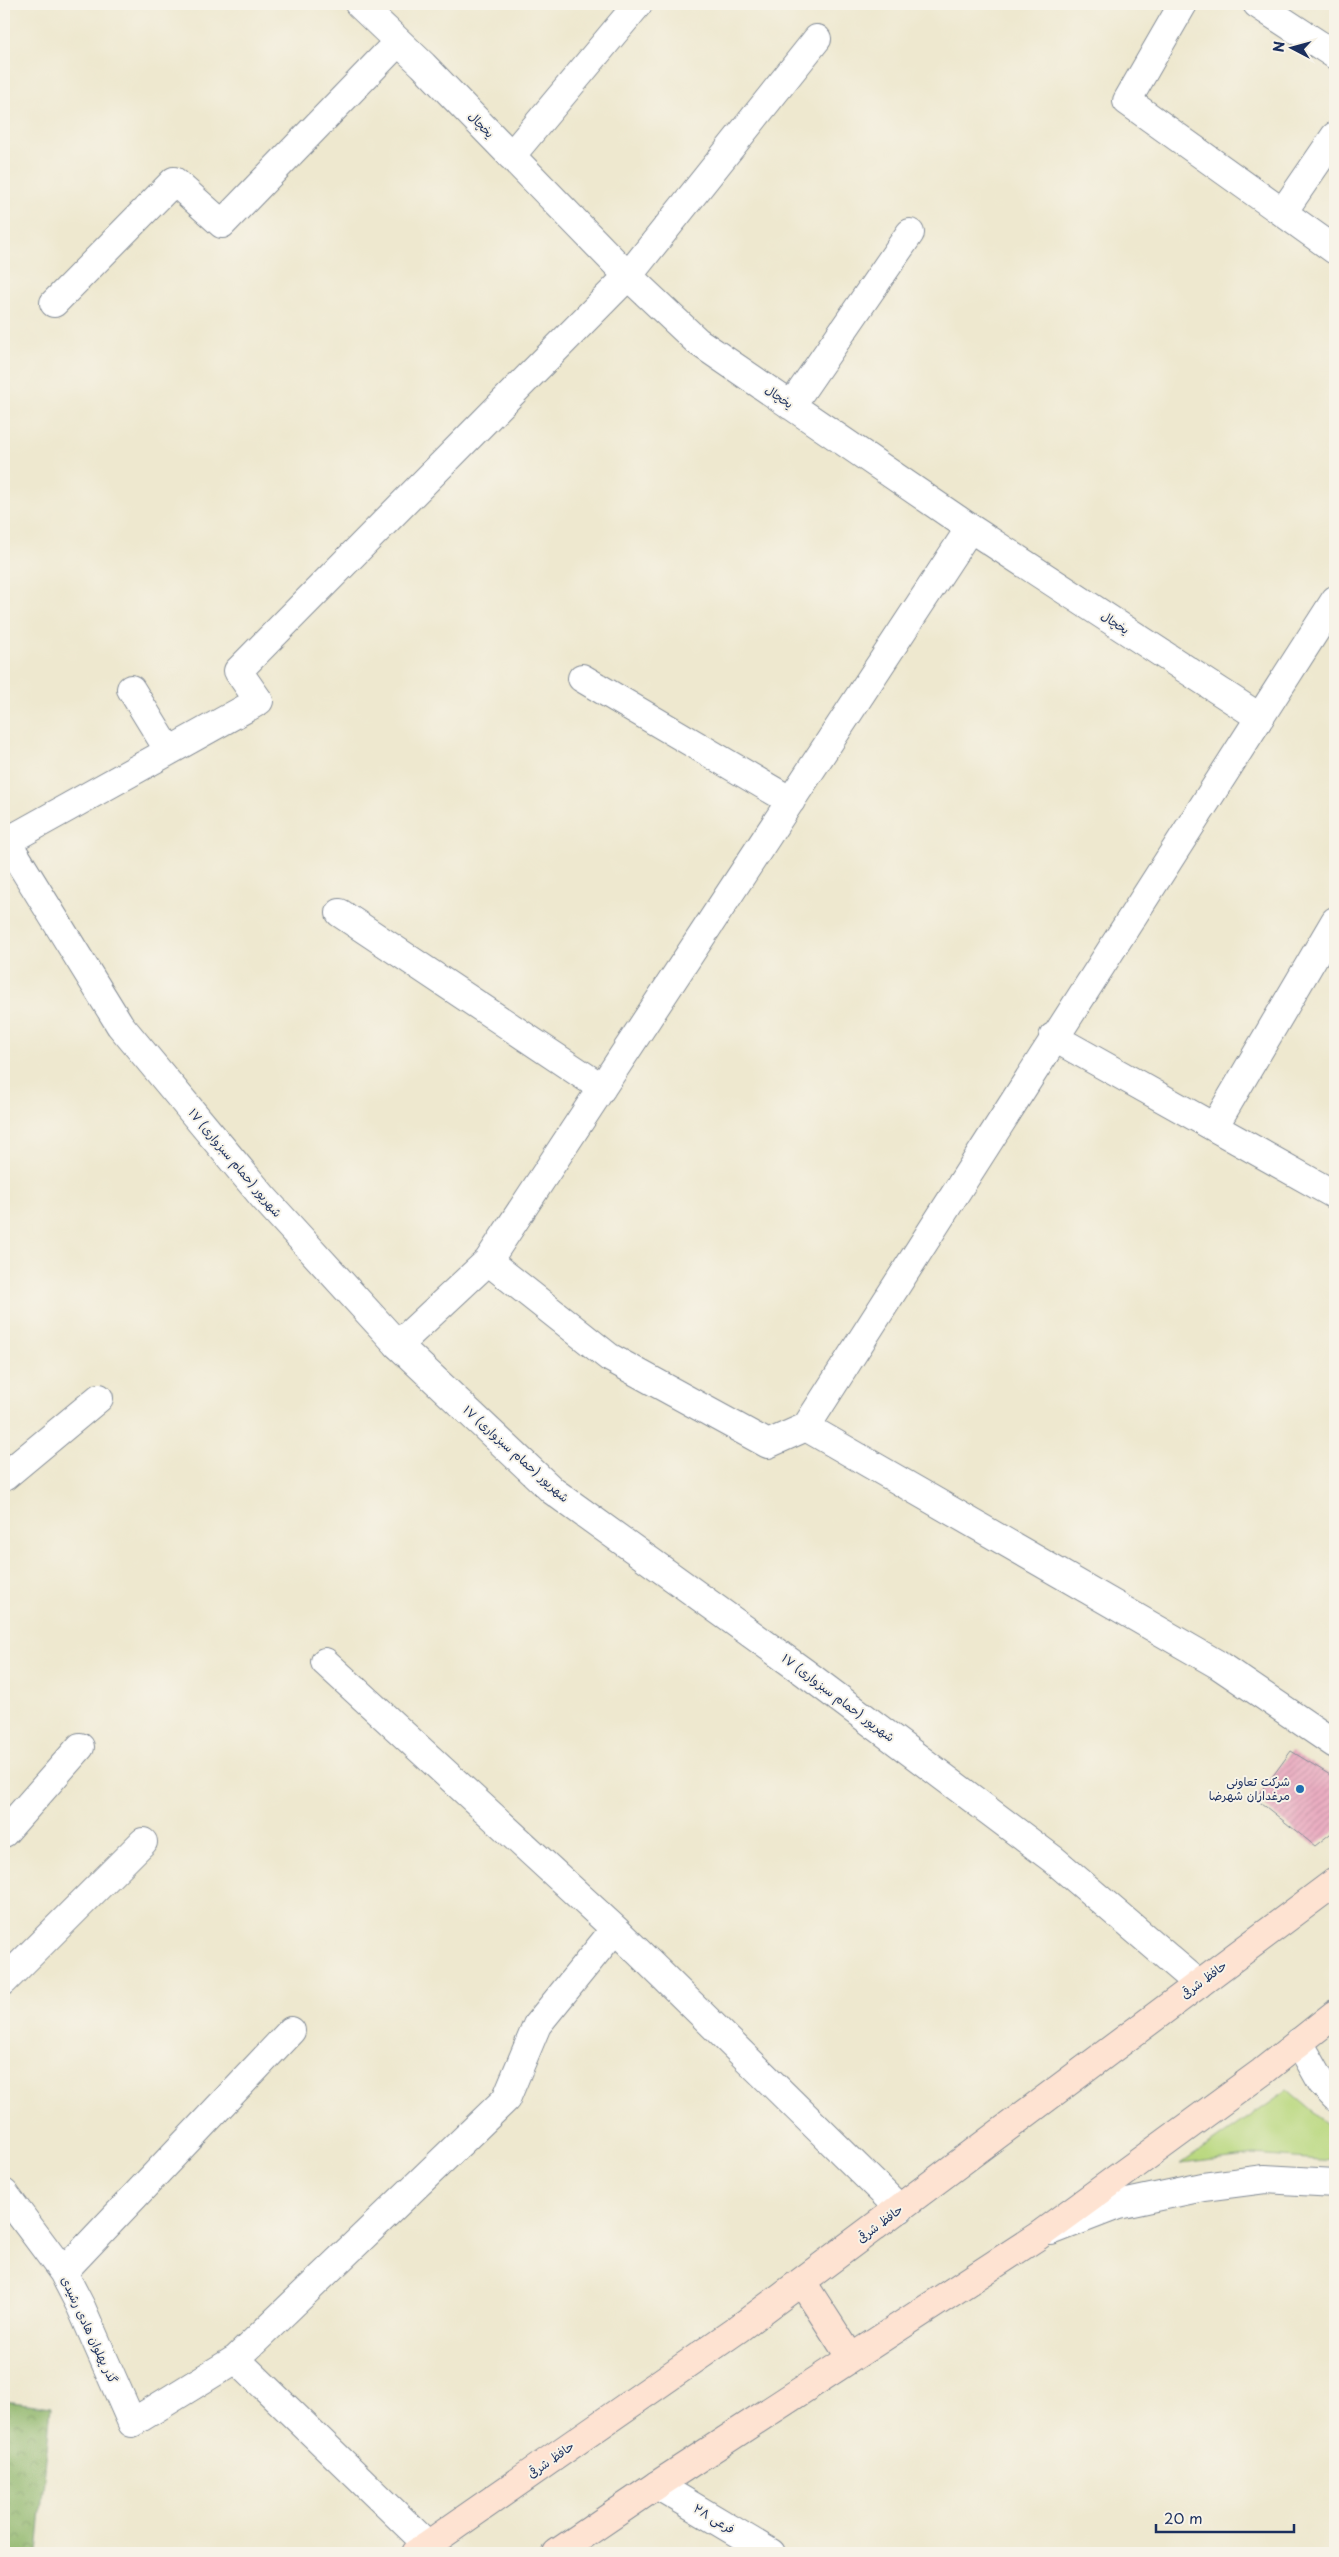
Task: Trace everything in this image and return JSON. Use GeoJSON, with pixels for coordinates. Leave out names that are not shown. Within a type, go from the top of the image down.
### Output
{"type":"FeatureCollection","features":[{"type":"Feature","properties":{"kind":"main road","name":"حافظ شرقی"},"geometry":{"type":"LineString","coordinates":[[422,2549],[730,2335],[1335,1882]]}},
{"type":"Feature","properties":{"kind":"main road"},"geometry":{"type":"LineString","coordinates":[[557,2553],[657,2485],[1038,2236],[1335,2014]]}},
{"type":"Feature","properties":{"kind":"main road"},"geometry":{"type":"LineString","coordinates":[[802,2282],[851,2358]]}},
{"type":"Feature","properties":{"kind":"street","name":"یخچال"},"geometry":{"type":"LineString","coordinates":[[359,4],[628,276],[697,341],[970,528],[1260,717]]}},
{"type":"Feature","properties":{"kind":"street"},"geometry":{"type":"LineString","coordinates":[[511,156],[638,4]]}},
{"type":"Feature","properties":{"kind":"street"},"geometry":{"type":"LineString","coordinates":[[1182,4],[1127,101],[1335,250]]}},
{"type":"Feature","properties":{"kind":"street"},"geometry":{"type":"LineString","coordinates":[[1257,4],[1335,55]]}},
{"type":"Feature","properties":{"kind":"street"},"geometry":{"type":"LineString","coordinates":[[5,840],[259,701],[238,671],[628,276],[817,38]]}},
{"type":"Feature","properties":{"kind":"street"},"geometry":{"type":"LineString","coordinates":[[54,303],[174,181],[222,224],[398,42]]}},
{"type":"Feature","properties":{"kind":"street"},"geometry":{"type":"LineString","coordinates":[[1282,212],[1335,136]]}},
{"type":"Feature","properties":{"kind":"street"},"geometry":{"type":"LineString","coordinates":[[791,406],[910,233]]}},
{"type":"Feature","properties":{"kind":"street"},"geometry":{"type":"LineString","coordinates":[[398,1345],[488,1261],[970,528]]}},
{"type":"Feature","properties":{"kind":"street"},"geometry":{"type":"LineString","coordinates":[[488,1261],[609,1357],[768,1444],[806,1427],[1335,600]]}},
{"type":"Feature","properties":{"kind":"street"},"geometry":{"type":"LineString","coordinates":[[582,678],[791,801]]}},
{"type":"Feature","properties":{"kind":"street"},"geometry":{"type":"LineString","coordinates":[[132,689],[169,751]]}},
{"type":"Feature","properties":{"kind":"street","name":"۱۷ شهریور (حمام سبزواری)"},"geometry":{"type":"LineString","coordinates":[[5,840],[120,1025],[263,1197],[398,1345],[553,1491],[804,1672],[1054,1860],[1199,1984]]}},
{"type":"Feature","properties":{"kind":"street"},"geometry":{"type":"LineString","coordinates":[[340,913],[602,1088]]}},
{"type":"Feature","properties":{"kind":"street"},"geometry":{"type":"LineString","coordinates":[[1214,1127],[1335,922]]}},
{"type":"Feature","properties":{"kind":"street"},"geometry":{"type":"LineString","coordinates":[[1054,1037],[1335,1195]]}},
{"type":"Feature","properties":{"kind":"street"},"geometry":{"type":"LineString","coordinates":[[4,1477],[99,1398]]}},
{"type":"Feature","properties":{"kind":"street"},"geometry":{"type":"LineString","coordinates":[[806,1427],[1217,1664],[1335,1744]]}},
{"type":"Feature","properties":{"kind":"street"},"geometry":{"type":"LineString","coordinates":[[325,1662],[615,1929],[900,2209]]}},
{"type":"Feature","properties":{"kind":"street"},"geometry":{"type":"LineString","coordinates":[[4,1833],[80,1747]]}},
{"type":"Feature","properties":{"kind":"street"},"geometry":{"type":"LineString","coordinates":[[4,1981],[143,1842]]}},
{"type":"Feature","properties":{"kind":"street"},"geometry":{"type":"LineString","coordinates":[[422,2549],[236,2359],[506,2099],[536,2025],[615,1929]]}},
{"type":"Feature","properties":{"kind":"street"},"geometry":{"type":"LineString","coordinates":[[63,2272],[290,2031]]}},
{"type":"Feature","properties":{"kind":"street"},"geometry":{"type":"LineString","coordinates":[[1300,2042],[1322,2083],[1335,2097]]}},
{"type":"Feature","properties":{"kind":"street"},"geometry":{"type":"LineString","coordinates":[[1038,2236],[1118,2206],[1203,2187],[1265,2179],[1335,2183]]}},
{"type":"Feature","properties":{"kind":"street","name":"گذر پهلوان هادی رشیدی"},"geometry":{"type":"LineString","coordinates":[[4,2192],[63,2272],[81,2307],[132,2423],[236,2359]]}},
{"type":"Feature","properties":{"kind":"street","name":"فرعی ۲۸"},"geometry":{"type":"LineString","coordinates":[[657,2485],[771,2553]]}},
{"type":"Feature","properties":{"kind":"green space"},"geometry":{"type":"Polygon","coordinates":[[[1287,2090],[1335,2131],[1335,2161],[1254,2155],[1181,2164],[1287,2090]]]}},
{"type":"Feature","properties":{"kind":"green space"},"geometry":{"type":"Polygon","coordinates":[[[4,2401],[51,2407],[37,2553],[4,2553],[4,2401]]]}},
{"type":"Feature","properties":{"kind":"building","name":"شرکت تعاونی مرغداران شهرضا"},"geometry":{"type":"Polygon","coordinates":[[[1291,1751],[1335,1778],[1335,1830],[1315,1846],[1256,1799],[1291,1751]]]}},
{"type":"Feature","properties":{"kind":"place","name":"شرکت تعاونی مرغداران شهرضا"},"geometry":{"type":"Point","coordinates":[1300,1789]}}]}
